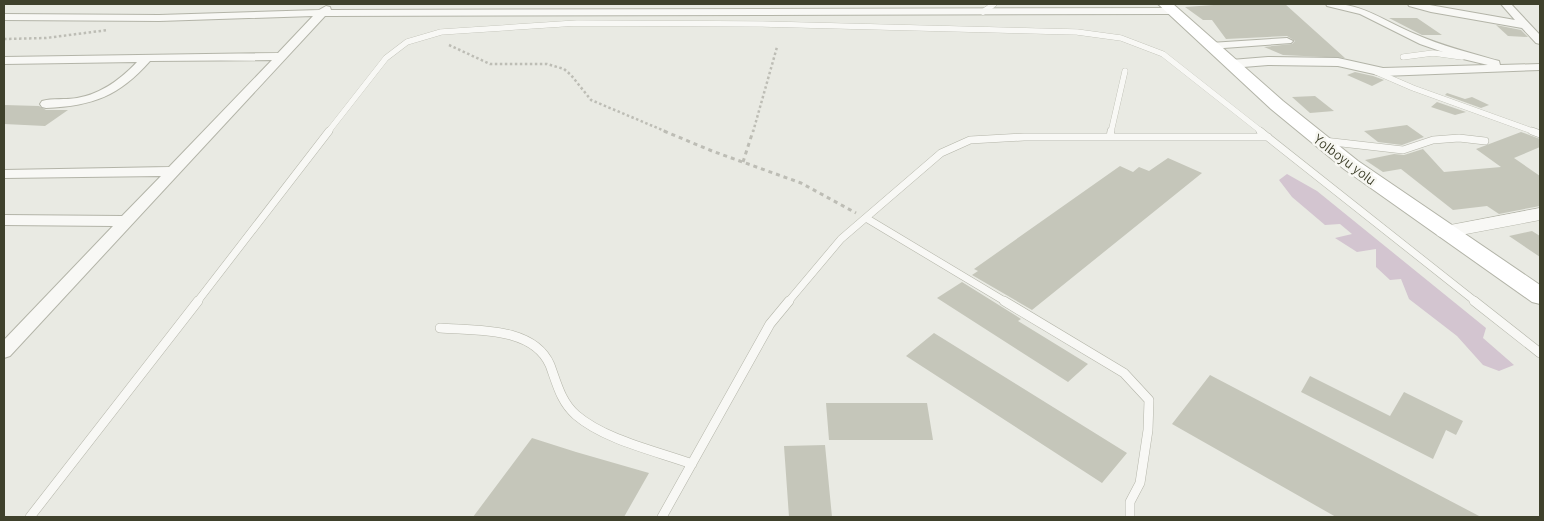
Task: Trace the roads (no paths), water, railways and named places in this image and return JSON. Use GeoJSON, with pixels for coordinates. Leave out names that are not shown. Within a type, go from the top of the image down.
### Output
{"type":"FeatureCollection","features":[{"type":"Feature","properties":{"kind":"main road","name":"Yolboyu yolu"},"geometry":{"type":"LineString","coordinates":[[1168,7],[1320,141],[1445,232],[1540,296]]}},
{"type":"Feature","properties":{"kind":"street"},"geometry":{"type":"LineString","coordinates":[[900,4],[909,13]]}},
{"type":"Feature","properties":{"kind":"street"},"geometry":{"type":"LineString","coordinates":[[1331,4],[1364,12],[1409,36],[1467,57],[1521,68]]}},
{"type":"Feature","properties":{"kind":"street"},"geometry":{"type":"LineString","coordinates":[[1413,4],[1431,9],[1525,25]]}},
{"type":"Feature","properties":{"kind":"street"},"geometry":{"type":"LineString","coordinates":[[1506,4],[1540,41]]}},
{"type":"Feature","properties":{"kind":"street"},"geometry":{"type":"LineString","coordinates":[[4,18],[159,18],[328,8],[909,13],[1168,7]]}},
{"type":"Feature","properties":{"kind":"street"},"geometry":{"type":"LineString","coordinates":[[4,351],[328,8]]}},
{"type":"Feature","properties":{"kind":"street"},"geometry":{"type":"LineString","coordinates":[[1210,46],[1287,41]]}},
{"type":"Feature","properties":{"kind":"street"},"geometry":{"type":"LineString","coordinates":[[1230,45],[1275,61]]}},
{"type":"Feature","properties":{"kind":"street"},"geometry":{"type":"LineString","coordinates":[[4,60],[283,56]]}},
{"type":"Feature","properties":{"kind":"street"},"geometry":{"type":"LineString","coordinates":[[46,104],[73,104],[108,92],[122,83],[146,59]]}},
{"type":"Feature","properties":{"kind":"street"},"geometry":{"type":"LineString","coordinates":[[1231,64],[1275,61],[1338,62],[1373,70],[1400,72],[1540,67]]}},
{"type":"Feature","properties":{"kind":"street"},"geometry":{"type":"LineString","coordinates":[[4,174],[174,171]]}},
{"type":"Feature","properties":{"kind":"street"},"geometry":{"type":"LineString","coordinates":[[1445,232],[1540,214]]}},
{"type":"Feature","properties":{"kind":"street"},"geometry":{"type":"LineString","coordinates":[[4,220],[128,221]]}},
{"type":"Feature","properties":{"kind":"lane"},"geometry":{"type":"LineString","coordinates":[[983,12],[994,4]]}},
{"type":"Feature","properties":{"kind":"lane"},"geometry":{"type":"LineString","coordinates":[[30,517],[386,58],[407,42],[441,32],[577,23],[771,24],[1096,33],[1117,36],[1143,44],[1163,54],[1540,353]]}},
{"type":"Feature","properties":{"kind":"lane"},"geometry":{"type":"LineString","coordinates":[[1403,57],[1432,53],[1467,57]]}},
{"type":"Feature","properties":{"kind":"lane"},"geometry":{"type":"LineString","coordinates":[[1110,137],[1125,70]]}},
{"type":"Feature","properties":{"kind":"lane"},"geometry":{"type":"LineString","coordinates":[[1373,70],[1413,88],[1540,134]]}},
{"type":"Feature","properties":{"kind":"lane"},"geometry":{"type":"LineString","coordinates":[[662,517],[770,324],[841,239],[941,153],[970,140],[1024,137],[1268,137]]}},
{"type":"Feature","properties":{"kind":"lane"},"geometry":{"type":"LineString","coordinates":[[1320,141],[1402,150],[1433,140],[1459,138],[1485,141]]}},
{"type":"Feature","properties":{"kind":"lane"},"geometry":{"type":"LineString","coordinates":[[866,218],[1124,373],[1149,400],[1148,430],[1140,483],[1130,502],[1130,517]]}},
{"type":"Feature","properties":{"kind":"lane"},"geometry":{"type":"LineString","coordinates":[[440,328],[513,335],[534,346],[545,356],[567,407],[583,420],[609,434],[692,464]]}}]}
